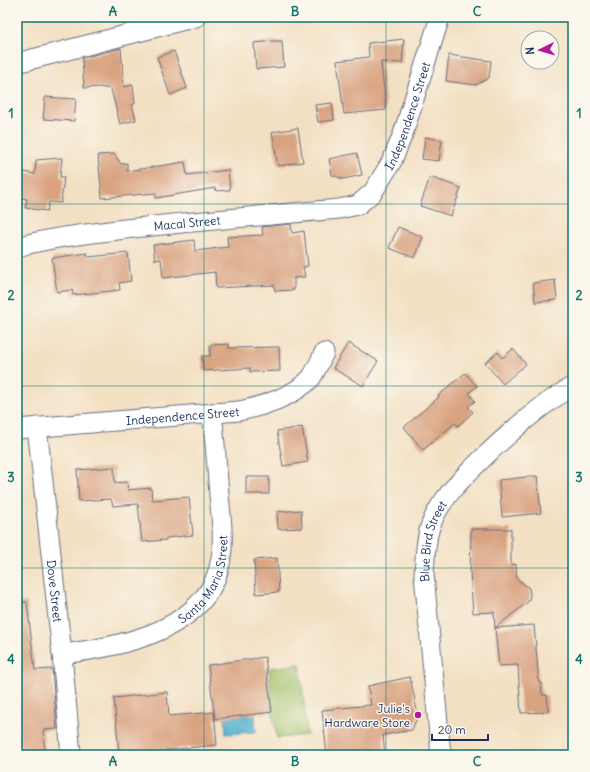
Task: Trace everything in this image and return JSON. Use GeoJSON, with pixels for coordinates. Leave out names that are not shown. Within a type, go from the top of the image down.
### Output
{"type":"FeatureCollection","features":[{"type":"Feature","properties":{"kind":"street"},"geometry":{"type":"LineString","coordinates":[[17,63],[196,17]]}},
{"type":"Feature","properties":{"kind":"street","name":"Independence Street"},"geometry":{"type":"LineString","coordinates":[[358,205],[373,192],[392,161],[403,134],[440,17]]}},
{"type":"Feature","properties":{"kind":"street","name":"Macal Street"},"geometry":{"type":"LineString","coordinates":[[17,247],[35,242],[72,236],[181,222],[339,210],[358,205]]}},
{"type":"Feature","properties":{"kind":"street","name":"Independence Street"},"geometry":{"type":"LineString","coordinates":[[17,429],[238,411],[256,408],[298,389],[311,377],[324,353]]}},
{"type":"Feature","properties":{"kind":"street","name":"Blue Bird Street"},"geometry":{"type":"LineString","coordinates":[[441,755],[424,575],[425,551],[430,527],[440,506],[456,485],[513,429],[541,407],[573,386]]}},
{"type":"Feature","properties":{"kind":"street","name":"Santa Maria Street"},"geometry":{"type":"LineString","coordinates":[[62,654],[108,648],[164,629],[187,614],[205,597],[216,580],[221,559],[223,534],[212,413]]}},
{"type":"Feature","properties":{"kind":"street","name":"Dove Street"},"geometry":{"type":"LineString","coordinates":[[37,427],[62,654],[71,755]]}},
{"type":"Feature","properties":{"kind":"green space"},"geometry":{"type":"Polygon","coordinates":[[[300,664],[307,735],[277,738],[272,711],[269,668],[300,664]]]}},
{"type":"Feature","properties":{"kind":"water"},"geometry":{"type":"Polygon","coordinates":[[[255,715],[256,732],[226,734],[225,717],[255,715]]]}},
{"type":"Feature","properties":{"kind":"building"},"geometry":{"type":"Polygon","coordinates":[[[404,39],[402,63],[381,62],[386,110],[344,114],[337,61],[369,57],[368,43],[404,39]]]}},
{"type":"Feature","properties":{"kind":"building"},"geometry":{"type":"Polygon","coordinates":[[[282,41],[284,67],[256,69],[254,43],[282,41]]]}},
{"type":"Feature","properties":{"kind":"building"},"geometry":{"type":"Polygon","coordinates":[[[121,48],[124,87],[133,85],[135,104],[132,104],[136,120],[120,124],[111,89],[99,87],[84,88],[82,58],[121,48]]]}},
{"type":"Feature","properties":{"kind":"building"},"geometry":{"type":"Polygon","coordinates":[[[174,51],[187,88],[170,95],[157,57],[174,51]]]}},
{"type":"Feature","properties":{"kind":"building"},"geometry":{"type":"Polygon","coordinates":[[[449,55],[491,61],[489,78],[476,85],[446,81],[449,55]]]}},
{"type":"Feature","properties":{"kind":"building"},"geometry":{"type":"Polygon","coordinates":[[[45,97],[76,99],[74,121],[43,119],[45,97]]]}},
{"type":"Feature","properties":{"kind":"building"},"geometry":{"type":"Polygon","coordinates":[[[332,103],[334,120],[318,122],[315,105],[332,103]]]}},
{"type":"Feature","properties":{"kind":"building"},"geometry":{"type":"Polygon","coordinates":[[[298,128],[303,162],[278,166],[272,132],[298,128]]]}},
{"type":"Feature","properties":{"kind":"building"},"geometry":{"type":"Polygon","coordinates":[[[425,137],[442,140],[439,161],[422,159],[425,137]]]}},
{"type":"Feature","properties":{"kind":"building"},"geometry":{"type":"Polygon","coordinates":[[[357,153],[362,175],[343,179],[332,175],[329,159],[357,153]]]}},
{"type":"Feature","properties":{"kind":"building"},"geometry":{"type":"Polygon","coordinates":[[[114,154],[121,164],[127,163],[127,171],[185,162],[187,175],[228,170],[230,190],[216,191],[215,188],[156,198],[156,193],[102,198],[98,155],[114,154]]]}},
{"type":"Feature","properties":{"kind":"building"},"geometry":{"type":"Polygon","coordinates":[[[62,158],[60,177],[64,177],[61,203],[49,202],[47,211],[25,208],[27,199],[20,198],[24,172],[35,174],[36,160],[62,158]]]}},
{"type":"Feature","properties":{"kind":"building"},"geometry":{"type":"Polygon","coordinates":[[[430,177],[461,188],[451,216],[420,206],[430,177]]]}},
{"type":"Feature","properties":{"kind":"building"},"geometry":{"type":"Polygon","coordinates":[[[291,224],[292,233],[304,231],[308,266],[303,267],[305,277],[294,278],[294,290],[275,291],[274,285],[216,288],[215,272],[163,278],[161,259],[155,260],[153,245],[194,240],[195,251],[228,247],[227,237],[263,235],[262,227],[291,224]]]}},
{"type":"Feature","properties":{"kind":"building"},"geometry":{"type":"Polygon","coordinates":[[[398,227],[423,237],[415,258],[389,248],[398,227]]]}},
{"type":"Feature","properties":{"kind":"building"},"geometry":{"type":"Polygon","coordinates":[[[87,253],[88,257],[128,253],[131,281],[119,283],[120,290],[73,295],[72,290],[57,292],[52,258],[87,253]]]}},
{"type":"Feature","properties":{"kind":"building"},"geometry":{"type":"Polygon","coordinates":[[[555,280],[557,300],[535,302],[533,283],[555,280]]]}},
{"type":"Feature","properties":{"kind":"building"},"geometry":{"type":"Polygon","coordinates":[[[348,343],[378,361],[363,386],[333,368],[348,343]]]}},
{"type":"Feature","properties":{"kind":"building"},"geometry":{"type":"Polygon","coordinates":[[[229,344],[229,348],[279,347],[280,371],[250,372],[250,368],[203,371],[202,356],[210,356],[210,345],[229,344]]]}},
{"type":"Feature","properties":{"kind":"building"},"geometry":{"type":"Polygon","coordinates":[[[513,349],[526,364],[503,384],[485,363],[498,352],[502,358],[513,349]]]}},
{"type":"Feature","properties":{"kind":"building"},"geometry":{"type":"Polygon","coordinates":[[[465,373],[477,386],[469,393],[475,401],[468,407],[473,412],[458,426],[455,423],[423,450],[404,427],[465,373]]]}},
{"type":"Feature","properties":{"kind":"building"},"geometry":{"type":"Polygon","coordinates":[[[302,427],[308,462],[283,466],[277,431],[302,427]]]}},
{"type":"Feature","properties":{"kind":"building"},"geometry":{"type":"Polygon","coordinates":[[[114,467],[115,483],[127,482],[128,490],[151,488],[152,500],[189,497],[193,535],[166,538],[166,540],[142,542],[138,504],[113,506],[111,499],[79,501],[77,470],[114,467]]]}},
{"type":"Feature","properties":{"kind":"building"},"geometry":{"type":"Polygon","coordinates":[[[537,476],[541,513],[502,517],[499,480],[537,476]]]}},
{"type":"Feature","properties":{"kind":"building"},"geometry":{"type":"Polygon","coordinates":[[[246,477],[269,477],[269,494],[246,494],[246,477]]]}},
{"type":"Feature","properties":{"kind":"building"},"geometry":{"type":"Polygon","coordinates":[[[301,510],[302,528],[278,529],[277,512],[301,510]]]}},
{"type":"Feature","properties":{"kind":"building"},"geometry":{"type":"Polygon","coordinates":[[[471,529],[511,529],[511,565],[516,564],[517,579],[529,588],[529,601],[495,628],[494,612],[473,613],[470,572],[471,529]]]}},
{"type":"Feature","properties":{"kind":"building"},"geometry":{"type":"Polygon","coordinates":[[[277,558],[279,592],[256,594],[254,560],[277,558]]]}},
{"type":"Feature","properties":{"kind":"building"},"geometry":{"type":"Polygon","coordinates":[[[27,602],[35,670],[52,669],[57,729],[43,730],[45,755],[21,755],[17,699],[17,603],[27,602]]]}},
{"type":"Feature","properties":{"kind":"building"},"geometry":{"type":"Polygon","coordinates":[[[534,625],[539,683],[541,683],[542,695],[547,695],[548,712],[521,713],[518,665],[499,666],[495,628],[534,625]]]}},
{"type":"Feature","properties":{"kind":"building"},"geometry":{"type":"Polygon","coordinates":[[[265,657],[272,712],[215,719],[208,665],[265,657]]]}},
{"type":"Feature","properties":{"kind":"building"},"geometry":{"type":"Polygon","coordinates":[[[410,677],[418,715],[412,730],[383,735],[385,755],[327,755],[322,710],[371,705],[368,686],[410,677]]]}},
{"type":"Feature","properties":{"kind":"building"},"geometry":{"type":"Polygon","coordinates":[[[167,692],[169,716],[214,712],[217,745],[166,750],[167,755],[146,755],[146,751],[119,754],[114,698],[167,692]]]}},
{"type":"Feature","properties":{"kind":"place","name":"Julie's Hardware Store"},"geometry":{"type":"Point","coordinates":[418,715]}}]}
